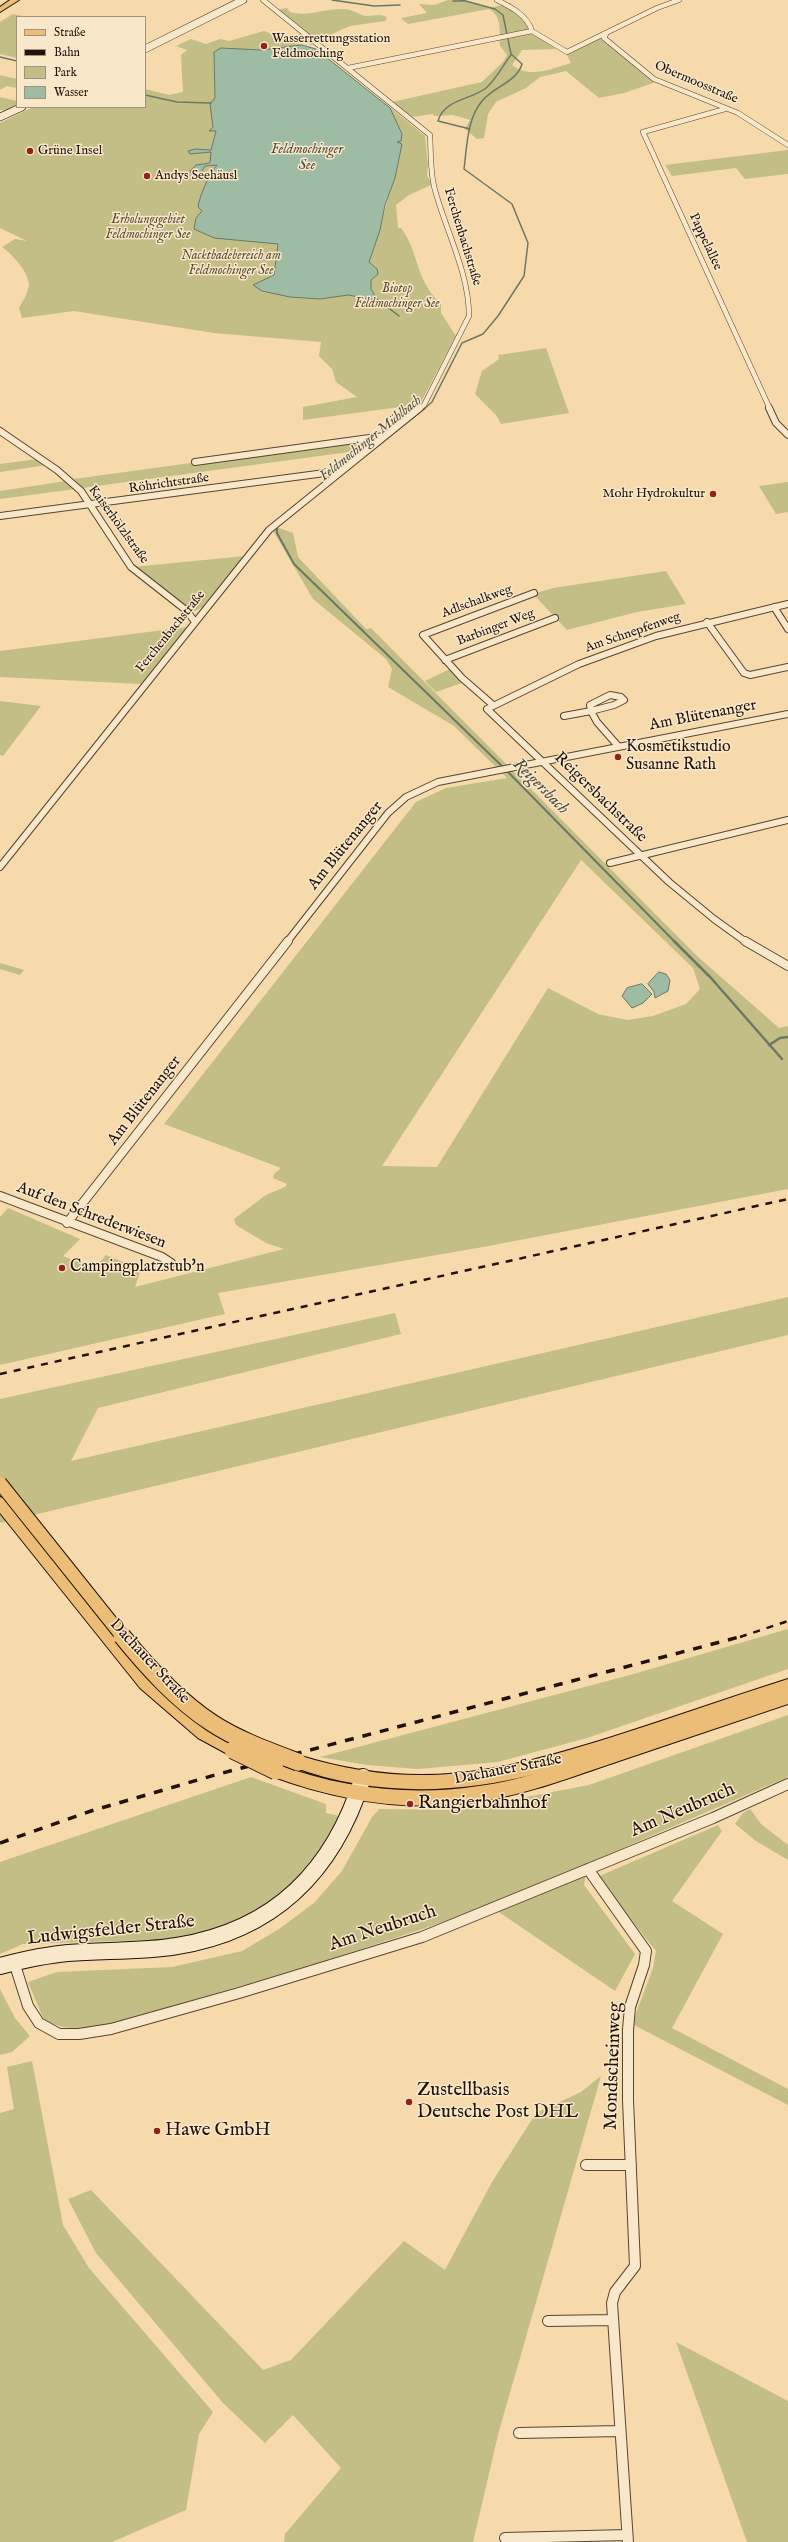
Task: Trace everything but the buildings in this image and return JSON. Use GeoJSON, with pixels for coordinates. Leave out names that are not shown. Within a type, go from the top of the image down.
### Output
{"type":"FeatureCollection","features":[{"type":"Feature","properties":{"kind":"highway"},"geometry":{"type":"LineString","coordinates":[[0,3],[5,0]]}},
{"type":"Feature","properties":{"kind":"highway"},"geometry":{"type":"LineString","coordinates":[[0,10],[15,0]]}},
{"type":"Feature","properties":{"kind":"main road","name":"Dachauer Straße"},"geometry":{"type":"LineString","coordinates":[[0,1483],[135,1652],[170,1689],[212,1723],[258,1747],[323,1770],[393,1782],[444,1782],[500,1774],[560,1760],[788,1685]]}},
{"type":"Feature","properties":{"kind":"main road","name":"Dachauer Straße"},"geometry":{"type":"LineString","coordinates":[[0,1503],[145,1683],[169,1706],[203,1733],[241,1755],[302,1782],[359,1793],[420,1798],[482,1794],[553,1775],[788,1697]]}},
{"type":"Feature","properties":{"kind":"street"},"geometry":{"type":"LineString","coordinates":[[146,48],[243,0]]}},
{"type":"Feature","properties":{"kind":"street","name":"Ferchenbachstraße"},"geometry":{"type":"LineString","coordinates":[[0,867],[202,612],[269,530],[424,404],[430,396],[466,323],[470,310],[446,218],[434,188],[432,138],[263,0]]}},
{"type":"Feature","properties":{"kind":"street"},"geometry":{"type":"LineString","coordinates":[[497,0],[510,6],[529,22],[532,31],[567,52],[657,8],[679,0]]}},
{"type":"Feature","properties":{"kind":"street"},"geometry":{"type":"LineString","coordinates":[[348,68],[532,31]]}},
{"type":"Feature","properties":{"kind":"street","name":"Obermoosstraße"},"geometry":{"type":"LineString","coordinates":[[606,34],[604,38],[648,76],[725,109],[738,113],[788,145]]}},
{"type":"Feature","properties":{"kind":"street"},"geometry":{"type":"LineString","coordinates":[[0,116],[20,108]]}},
{"type":"Feature","properties":{"kind":"street","name":"Pappelallee"},"geometry":{"type":"LineString","coordinates":[[725,109],[717,113],[643,132],[776,423],[788,435]]}},
{"type":"Feature","properties":{"kind":"street","name":"Kaiserhölzlstraße"},"geometry":{"type":"LineString","coordinates":[[0,430],[61,473],[93,505],[131,567],[189,613],[195,622]]}},
{"type":"Feature","properties":{"kind":"street"},"geometry":{"type":"LineString","coordinates":[[195,462],[385,436]]}},
{"type":"Feature","properties":{"kind":"street","name":"Röhrichtstraße"},"geometry":{"type":"LineString","coordinates":[[0,516],[93,505],[342,471]]}},
{"type":"Feature","properties":{"kind":"street","name":"Adlschalkweg"},"geometry":{"type":"LineString","coordinates":[[445,660],[424,638],[423,635],[534,593]]}},
{"type":"Feature","properties":{"kind":"street","name":"Am Schnepfenweg"},"geometry":{"type":"LineString","coordinates":[[493,705],[551,676],[656,636],[707,622],[788,604]]}},
{"type":"Feature","properties":{"kind":"street"},"geometry":{"type":"LineString","coordinates":[[774,607],[788,629]]}},
{"type":"Feature","properties":{"kind":"street"},"geometry":{"type":"LineString","coordinates":[[189,613],[202,612]]}},
{"type":"Feature","properties":{"kind":"street","name":"Barbinger Weg"},"geometry":{"type":"LineString","coordinates":[[445,660],[555,618]]}},
{"type":"Feature","properties":{"kind":"street"},"geometry":{"type":"LineString","coordinates":[[707,622],[744,673],[750,675],[788,667]]}},
{"type":"Feature","properties":{"kind":"street"},"geometry":{"type":"LineString","coordinates":[[445,660],[462,678],[493,705]]}},
{"type":"Feature","properties":{"kind":"street"},"geometry":{"type":"LineString","coordinates":[[564,716],[591,710],[618,705],[624,700],[616,694],[592,702],[590,705],[591,710],[618,746]]}},
{"type":"Feature","properties":{"kind":"street","name":"Reigersbachstraße"},"geometry":{"type":"LineString","coordinates":[[493,705],[487,709],[640,856],[712,916],[767,955],[788,966]]}},
{"type":"Feature","properties":{"kind":"street","name":"Am Blütenanger"},"geometry":{"type":"LineString","coordinates":[[67,1223],[388,813],[406,797],[438,782],[505,767],[788,714]]}},
{"type":"Feature","properties":{"kind":"street"},"geometry":{"type":"LineString","coordinates":[[610,863],[786,823]]}},
{"type":"Feature","properties":{"kind":"street","name":"Auf den Schrederwiesen"},"geometry":{"type":"LineString","coordinates":[[0,1196],[67,1223],[162,1256],[171,1263]]}},
{"type":"Feature","properties":{"kind":"street","name":"Ludwigsfelder Straße"},"geometry":{"type":"LineString","coordinates":[[7,1964],[79,1951],[200,1943],[239,1929],[272,1910],[314,1875],[337,1844],[359,1793],[363,1777]]}},
{"type":"Feature","properties":{"kind":"street","name":"Am Neubruch"},"geometry":{"type":"LineString","coordinates":[[7,1964],[28,2006],[39,2023],[59,2034],[79,2034],[111,2029],[219,1999],[422,1937],[588,1869],[788,1784]]}},
{"type":"Feature","properties":{"kind":"street","name":"Mondscheinweg"},"geometry":{"type":"LineString","coordinates":[[505,2538],[628,2538],[612,2303],[615,2292],[635,2266],[628,2100],[630,2077],[630,2008],[646,1963],[646,1951],[588,1869]]}},
{"type":"Feature","properties":{"kind":"street"},"geometry":{"type":"LineString","coordinates":[[586,2165],[631,2165]]}},
{"type":"Feature","properties":{"kind":"street"},"geometry":{"type":"LineString","coordinates":[[548,2321],[612,2320]]}},
{"type":"Feature","properties":{"kind":"street"},"geometry":{"type":"LineString","coordinates":[[519,2433],[620,2431]]}},
{"type":"Feature","properties":{"kind":"green space"},"geometry":{"type":"Polygon","coordinates":[[[448,0],[463,0],[490,8],[510,3],[520,12],[531,31],[556,49],[522,50],[512,65],[519,69],[540,72],[571,63],[567,55],[569,52],[599,38],[656,82],[624,93],[599,98],[566,71],[540,77],[526,88],[496,102],[488,114],[484,138],[477,139],[465,129],[470,120],[453,115],[434,116],[433,114],[412,117],[392,102],[482,82],[503,62],[507,55],[500,46],[498,21],[493,12],[489,9],[408,24],[401,18],[427,13],[419,4],[434,5],[448,0]]]}},
{"type":"Feature","properties":{"kind":"green space"},"geometry":{"type":"Polygon","coordinates":[[[287,8],[290,12],[302,14],[345,9],[364,16],[381,15],[387,18],[385,21],[350,26],[332,34],[338,38],[311,45],[292,36],[304,33],[275,10],[287,8]]]}},
{"type":"Feature","properties":{"kind":"green space"},"geometry":{"type":"Polygon","coordinates":[[[13,14],[23,16],[16,16],[16,58],[0,54],[0,22],[13,14]]]}},
{"type":"Feature","properties":{"kind":"green space"},"geometry":{"type":"Polygon","coordinates":[[[264,31],[302,45],[261,50],[221,48],[214,52],[215,99],[211,103],[213,127],[210,131],[216,130],[211,150],[195,149],[211,152],[210,163],[199,164],[199,176],[205,166],[217,165],[207,178],[205,189],[198,207],[202,211],[200,215],[278,244],[274,275],[269,277],[369,262],[383,218],[402,144],[396,142],[402,134],[387,105],[425,136],[428,166],[427,176],[432,182],[431,185],[409,195],[396,205],[398,228],[401,228],[407,237],[421,276],[432,295],[441,304],[441,313],[456,336],[421,402],[415,405],[303,420],[303,407],[357,397],[336,382],[332,369],[319,356],[321,342],[214,333],[74,311],[22,318],[19,308],[28,291],[28,280],[19,263],[2,247],[15,239],[27,241],[0,228],[0,123],[31,108],[146,108],[146,89],[169,95],[183,92],[181,55],[187,50],[176,46],[191,39],[206,44],[220,39],[229,41],[264,31]]]}},
{"type":"Feature","properties":{"kind":"green space"},"geometry":{"type":"Polygon","coordinates":[[[0,75],[16,79],[16,88],[7,86],[0,90],[0,75]]]}},
{"type":"Feature","properties":{"kind":"green space"},"geometry":{"type":"Polygon","coordinates":[[[0,97],[16,101],[16,107],[7,111],[0,110],[0,97]]]}},
{"type":"Feature","properties":{"kind":"green space"},"geometry":{"type":"Polygon","coordinates":[[[788,150],[788,174],[745,179],[736,168],[672,176],[665,165],[788,150]]]}},
{"type":"Feature","properties":{"kind":"green space"},"geometry":{"type":"Polygon","coordinates":[[[546,348],[569,413],[501,424],[496,415],[475,394],[482,371],[499,359],[498,355],[546,348]]]}},
{"type":"Feature","properties":{"kind":"green space"},"geometry":{"type":"Polygon","coordinates":[[[373,438],[378,440],[364,450],[82,488],[74,479],[373,438]]]}},
{"type":"Feature","properties":{"kind":"green space"},"geometry":{"type":"Polygon","coordinates":[[[37,459],[47,465],[0,472],[0,464],[37,459]]]}},
{"type":"Feature","properties":{"kind":"green space"},"geometry":{"type":"Polygon","coordinates":[[[66,481],[75,489],[0,499],[0,491],[66,481]]]}},
{"type":"Feature","properties":{"kind":"green space"},"geometry":{"type":"Polygon","coordinates":[[[788,482],[788,512],[776,514],[759,486],[788,482]]]}},
{"type":"Feature","properties":{"kind":"green space"},"geometry":{"type":"Polygon","coordinates":[[[279,528],[293,533],[298,557],[366,629],[371,628],[697,956],[779,1028],[788,1026],[788,1189],[483,1247],[218,1293],[225,1314],[0,1365],[0,1217],[8,1208],[80,1239],[63,1256],[94,1268],[106,1255],[141,1269],[135,1287],[284,1249],[266,1243],[236,1225],[234,1219],[266,1195],[285,1187],[287,1184],[273,1178],[274,1174],[281,1168],[164,1124],[416,802],[446,788],[507,778],[454,726],[388,687],[392,669],[386,659],[313,599],[272,529],[279,528]],[[581,860],[382,1166],[437,1167],[548,988],[598,1014],[627,1020],[653,1016],[686,1004],[700,989],[693,968],[581,860]]]}},
{"type":"Feature","properties":{"kind":"green space"},"geometry":{"type":"Polygon","coordinates":[[[245,556],[205,606],[195,611],[189,610],[133,567],[245,556]]]}},
{"type":"Feature","properties":{"kind":"green space"},"geometry":{"type":"Polygon","coordinates":[[[666,571],[686,604],[637,612],[567,630],[533,594],[553,588],[666,571]]]}},
{"type":"Feature","properties":{"kind":"green space"},"geometry":{"type":"Polygon","coordinates":[[[187,627],[141,684],[0,677],[0,651],[187,627]]]}},
{"type":"Feature","properties":{"kind":"green space"},"geometry":{"type":"Polygon","coordinates":[[[450,669],[462,683],[436,692],[425,681],[450,669]]]}},
{"type":"Feature","properties":{"kind":"green space"},"geometry":{"type":"Polygon","coordinates":[[[0,701],[41,706],[3,756],[0,755],[0,701]]]}},
{"type":"Feature","properties":{"kind":"green space"},"geometry":{"type":"Polygon","coordinates":[[[0,963],[24,970],[20,975],[0,969],[0,963]]]}},
{"type":"Feature","properties":{"kind":"green space"},"geometry":{"type":"Polygon","coordinates":[[[788,1297],[788,1335],[0,1523],[0,1399],[395,1313],[401,1334],[98,1408],[71,1461],[788,1297]]]}},
{"type":"Feature","properties":{"kind":"green space"},"geometry":{"type":"Polygon","coordinates":[[[788,1629],[788,1669],[587,1738],[498,1762],[418,1769],[367,1765],[320,1757],[630,1675],[788,1629]]]}},
{"type":"Feature","properties":{"kind":"green space"},"geometry":{"type":"Polygon","coordinates":[[[788,1715],[788,1777],[588,1863],[584,1885],[635,1954],[615,1991],[490,1906],[305,1966],[107,2025],[70,2028],[56,2025],[44,2020],[28,1982],[57,1972],[172,1967],[242,1951],[279,1929],[314,1903],[342,1871],[372,1817],[379,1809],[459,1810],[589,1785],[788,1715]]]}},
{"type":"Feature","properties":{"kind":"green space"},"geometry":{"type":"Polygon","coordinates":[[[251,1777],[326,1804],[326,1813],[339,1816],[316,1856],[287,1890],[269,1905],[214,1932],[180,1939],[23,1944],[0,1954],[0,1862],[251,1777]]]}},
{"type":"Feature","properties":{"kind":"green space"},"geometry":{"type":"Polygon","coordinates":[[[750,1809],[761,1824],[788,1845],[788,1860],[756,1841],[735,1824],[743,1813],[750,1809]]]}},
{"type":"Feature","properties":{"kind":"green space"},"geometry":{"type":"Polygon","coordinates":[[[718,1825],[722,1831],[672,1901],[723,1934],[672,2028],[788,2089],[788,2105],[632,2024],[653,1968],[656,1951],[597,1877],[718,1825]]]}},
{"type":"Feature","properties":{"kind":"green space"},"geometry":{"type":"Polygon","coordinates":[[[0,1989],[15,2018],[30,2036],[12,2052],[0,2055],[0,1989]]]}},
{"type":"Feature","properties":{"kind":"green space"},"geometry":{"type":"Polygon","coordinates":[[[32,2061],[63,2225],[89,2268],[213,2412],[199,2434],[186,2510],[112,2542],[0,2542],[0,2113],[14,2109],[7,2067],[32,2061]]]}},
{"type":"Feature","properties":{"kind":"green space"},"geometry":{"type":"Polygon","coordinates":[[[601,2076],[499,2431],[473,2542],[284,2542],[285,2534],[341,2468],[293,2415],[265,2443],[223,2403],[96,2253],[68,2199],[91,2190],[263,2370],[291,2360],[404,2241],[445,2270],[492,2182],[536,2113],[581,2092],[601,2076]]]}},
{"type":"Feature","properties":{"kind":"green space"},"geometry":{"type":"Polygon","coordinates":[[[676,2342],[788,2401],[788,2542],[747,2542],[676,2342]]]}},
{"type":"Feature","properties":{"kind":"water","name":"Feldmochinger See"},"geometry":{"type":"Polygon","coordinates":[[[302,45],[316,49],[390,108],[402,134],[401,141],[397,142],[402,144],[395,178],[385,205],[380,230],[369,262],[377,269],[378,274],[371,280],[371,289],[377,299],[375,300],[348,295],[320,299],[290,297],[262,291],[253,285],[274,275],[278,244],[214,238],[194,229],[196,218],[202,211],[198,207],[200,197],[208,179],[217,165],[205,166],[199,176],[193,176],[190,171],[196,165],[210,163],[211,152],[190,154],[188,151],[195,149],[211,150],[216,131],[209,131],[213,127],[210,104],[215,98],[214,52],[221,48],[261,50],[302,45]]]}},
{"type":"Feature","properties":{"kind":"water"},"geometry":{"type":"Polygon","coordinates":[[[659,972],[666,974],[670,980],[668,991],[655,998],[654,992],[648,984],[659,972]]]}},
{"type":"Feature","properties":{"kind":"water"},"geometry":{"type":"Polygon","coordinates":[[[642,984],[652,994],[643,1003],[632,1008],[622,996],[627,988],[642,984]]]}},
{"type":"Feature","properties":{"kind":"waterway"},"geometry":{"type":"LineString","coordinates":[[332,0],[374,6],[400,5]]}},
{"type":"Feature","properties":{"kind":"waterway","name":"Feldmochinger Mühlbach"},"geometry":{"type":"LineString","coordinates":[[462,0],[495,9],[503,15],[511,54],[522,64],[510,80],[482,101],[473,116],[469,129]]}},
{"type":"Feature","properties":{"kind":"waterway"},"geometry":{"type":"LineString","coordinates":[[453,1],[463,1]]}},
{"type":"Feature","properties":{"kind":"waterway"},"geometry":{"type":"LineString","coordinates":[[469,129],[438,121],[446,108],[480,92],[490,85],[511,55]]}},
{"type":"Feature","properties":{"kind":"waterway"},"geometry":{"type":"LineString","coordinates":[[0,57],[16,61]]}},
{"type":"Feature","properties":{"kind":"waterway"},"geometry":{"type":"LineString","coordinates":[[146,95],[177,102],[211,103]]}},
{"type":"Feature","properties":{"kind":"waterway","name":"Feldmochinger Mühlbach"},"geometry":{"type":"LineString","coordinates":[[424,409],[432,402],[462,343],[483,334],[498,316],[524,276],[528,243],[512,204],[464,169],[469,129]]}},
{"type":"Feature","properties":{"kind":"waterway"},"geometry":{"type":"LineString","coordinates":[[377,299],[399,316]]}},
{"type":"Feature","properties":{"kind":"waterway","name":"Feldmochinger Mühlbach"},"geometry":{"type":"LineString","coordinates":[[340,476],[425,408]]}},
{"type":"Feature","properties":{"kind":"waterway","name":"Reigersbach"},"geometry":{"type":"LineString","coordinates":[[277,527],[277,533],[294,564],[508,772],[675,942]]}},
{"type":"Feature","properties":{"kind":"waterway","name":"Reigersbach"},"geometry":{"type":"LineString","coordinates":[[675,942],[711,978],[769,1045]]}},
{"type":"Feature","properties":{"kind":"waterway"},"geometry":{"type":"LineString","coordinates":[[769,1045],[780,1038],[788,1037]]}},
{"type":"Feature","properties":{"kind":"waterway","name":"Reigersbach"},"geometry":{"type":"LineString","coordinates":[[769,1045],[782,1059]]}},
{"type":"Feature","properties":{"kind":"railway"},"geometry":{"type":"LineString","coordinates":[[0,1374],[788,1199]]}},
{"type":"Feature","properties":{"kind":"railway"},"geometry":{"type":"LineString","coordinates":[[743,1636],[788,1621]]}},
{"type":"Feature","properties":{"kind":"railway"},"geometry":{"type":"LineString","coordinates":[[0,1843],[91,1811],[215,1775],[743,1636]]}},
{"type":"Feature","properties":{"kind":"place","name":"Wasserrettungsstation Feldmoching"},"geometry":{"type":"Point","coordinates":[264,46]}},
{"type":"Feature","properties":{"kind":"place","name":"Grüne Insel"},"geometry":{"type":"Point","coordinates":[30,151]}},
{"type":"Feature","properties":{"kind":"place","name":"Andys Seehäusl"},"geometry":{"type":"Point","coordinates":[147,176]}},
{"type":"Feature","properties":{"kind":"place","name":"Mohr Hydrokultur"},"geometry":{"type":"Point","coordinates":[713,494]}},
{"type":"Feature","properties":{"kind":"place","name":"Kosmetikstudio Susanne Rath"},"geometry":{"type":"Point","coordinates":[618,757]}},
{"type":"Feature","properties":{"kind":"place","name":"Campingplatzstub'n"},"geometry":{"type":"Point","coordinates":[62,1268]}},
{"type":"Feature","properties":{"kind":"place","name":"Rangierbahnhof"},"geometry":{"type":"Point","coordinates":[410,1804]}},
{"type":"Feature","properties":{"kind":"place","name":"Zustellbasis Deutsche Post DHL"},"geometry":{"type":"Point","coordinates":[409,2102]}},
{"type":"Feature","properties":{"kind":"place","name":"Hawe GmbH"},"geometry":{"type":"Point","coordinates":[157,2131]}},
{"type":"Feature","properties":{"kind":"park label","name":"Erholungsgebiet Feldmochinger See"},"geometry":{"type":"Point","coordinates":[148,228]}},
{"type":"Feature","properties":{"kind":"park label","name":"Nacktbadebereich am Feldmochinger See"},"geometry":{"type":"Point","coordinates":[231,264]}},
{"type":"Feature","properties":{"kind":"park label","name":"Biotop Feldmochinger See"},"geometry":{"type":"Point","coordinates":[397,296]}}]}
